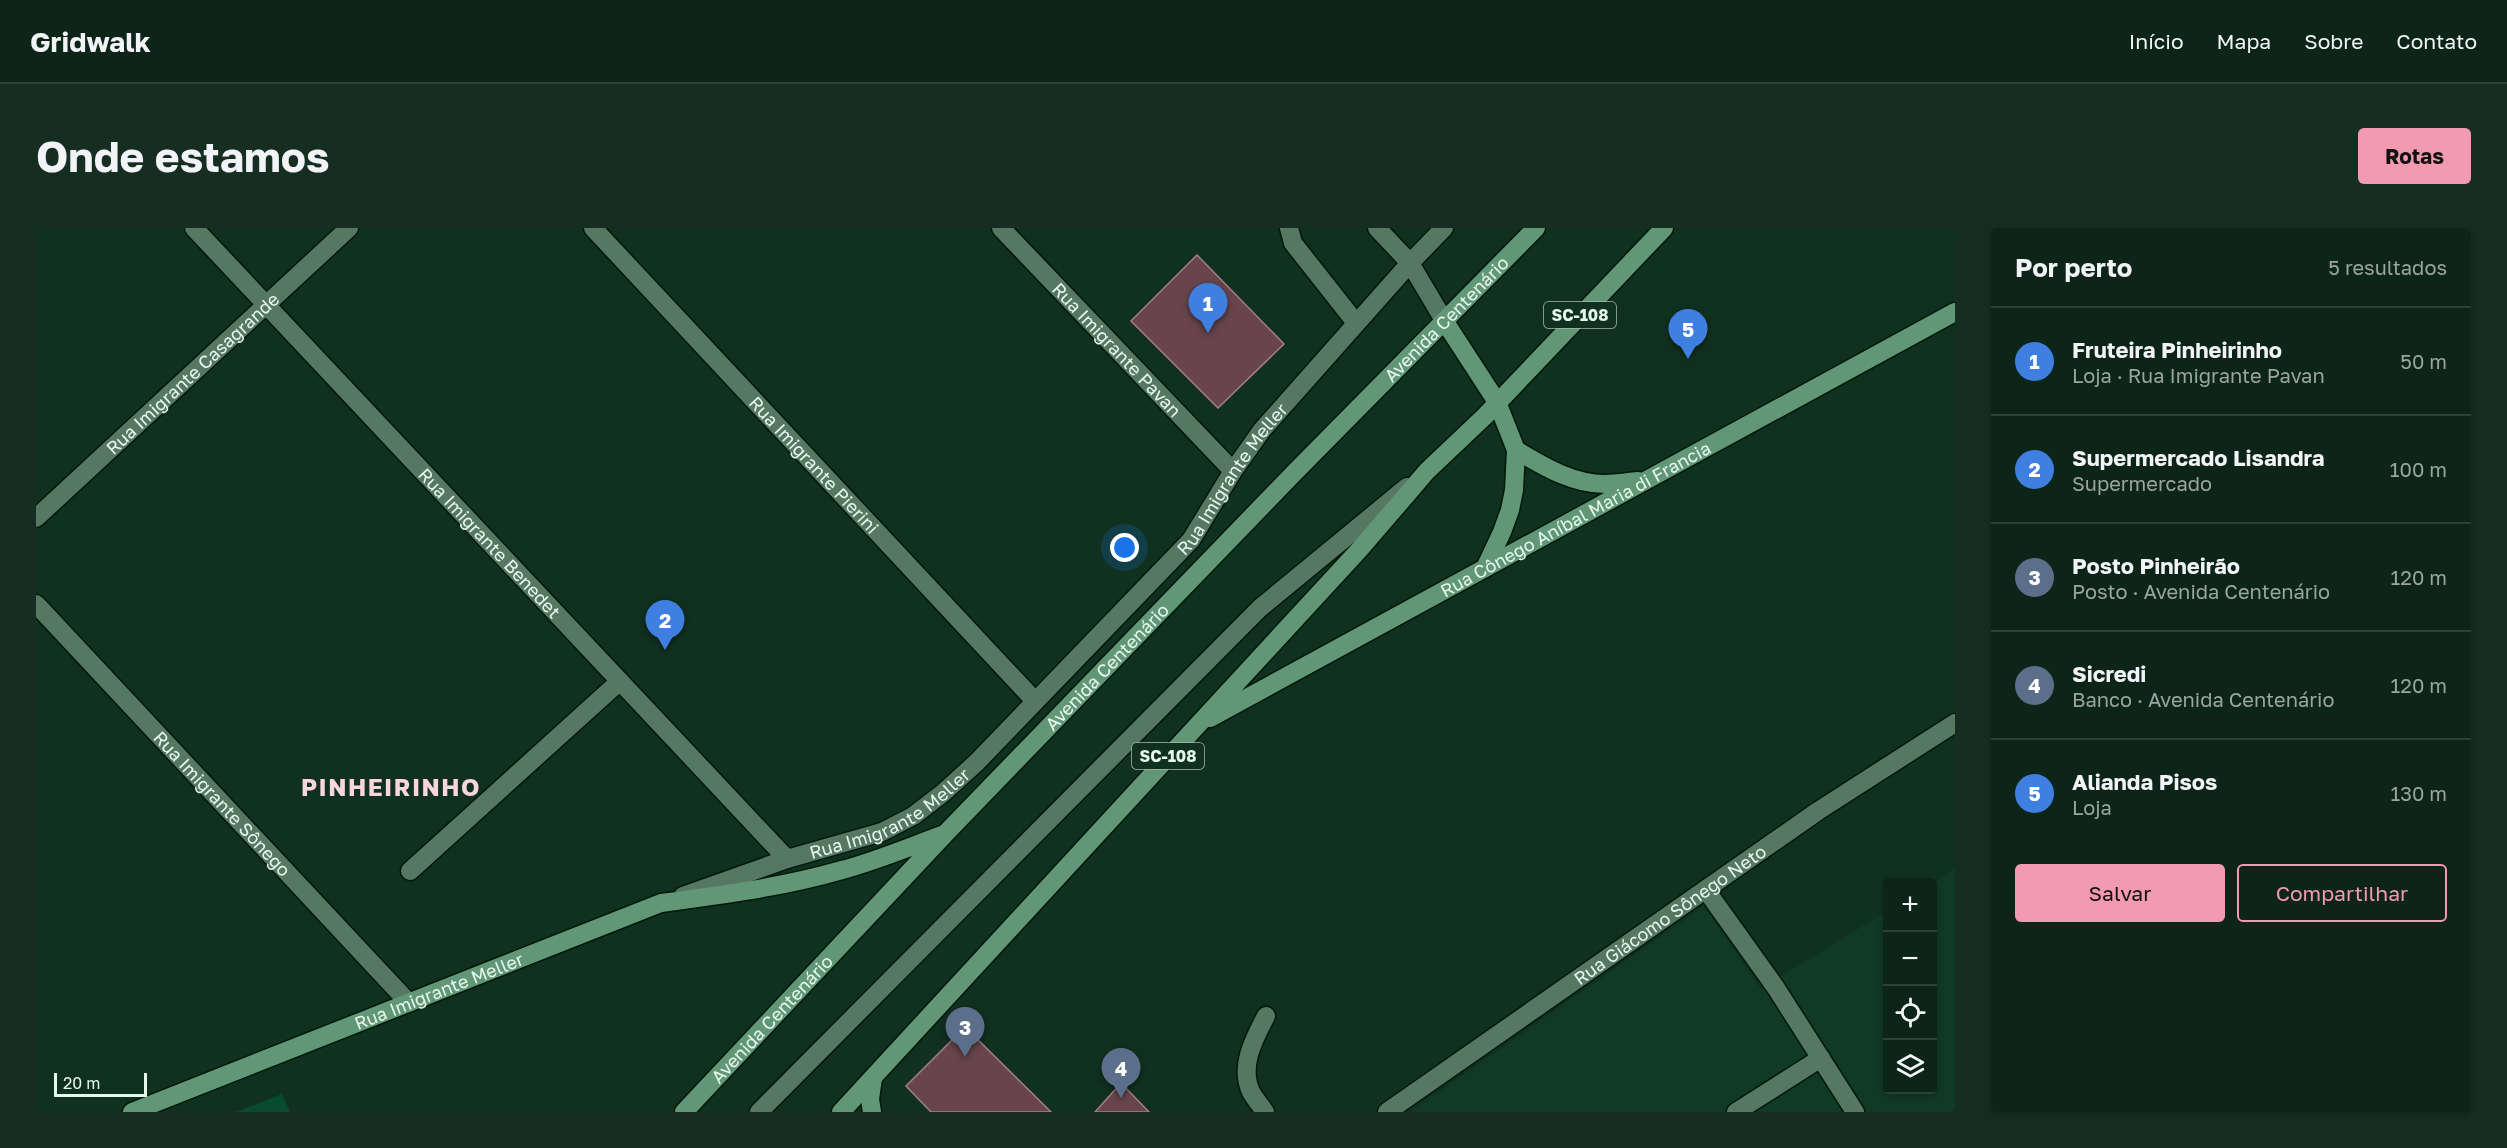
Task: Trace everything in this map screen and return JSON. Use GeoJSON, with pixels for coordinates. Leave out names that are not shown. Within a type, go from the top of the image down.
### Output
{"type":"FeatureCollection","features":[{"type":"Feature","properties":{"kind":"main road","name":"Avenida Centenário"},"geometry":{"type":"LineString","coordinates":[[684,1112],[946,833],[1294,473],[1536,228]]}},
{"type":"Feature","properties":{"kind":"main road","name":"SC-108"},"geometry":{"type":"LineString","coordinates":[[841,1112],[1360,549],[1427,471],[1497,402],[1664,228]]}},
{"type":"Feature","properties":{"kind":"main road","name":"Rua Cônego Aníbal Maria di Francia"},"geometry":{"type":"LineString","coordinates":[[1195,726],[1955,312]]}},
{"type":"Feature","properties":{"kind":"main road"},"geometry":{"type":"LineString","coordinates":[[1445,322],[1497,402],[1516,450],[1514,490],[1510,510],[1485,568]]}},
{"type":"Feature","properties":{"kind":"main road"},"geometry":{"type":"LineString","coordinates":[[1516,450],[1548,469],[1576,480],[1603,484],[1646,480]]}},
{"type":"Feature","properties":{"kind":"main road"},"geometry":{"type":"LineString","coordinates":[[661,903],[732,894],[809,879],[868,862],[946,833]]}},
{"type":"Feature","properties":{"kind":"main road","name":"Rua Imigrante Meller"},"geometry":{"type":"LineString","coordinates":[[132,1112],[661,903]]}},
{"type":"Feature","properties":{"kind":"main road"},"geometry":{"type":"LineString","coordinates":[[872,1112],[870,1099],[873,1078]]}},
{"type":"Feature","properties":{"kind":"street","name":"Rua Imigrante Benedet"},"geometry":{"type":"LineString","coordinates":[[194,228],[787,859]]}},
{"type":"Feature","properties":{"kind":"street","name":"Rua Imigrante Casagrande"},"geometry":{"type":"LineString","coordinates":[[36,518],[349,228]]}},
{"type":"Feature","properties":{"kind":"street","name":"Rua Imigrante Pierini"},"geometry":{"type":"LineString","coordinates":[[593,228],[1035,701]]}},
{"type":"Feature","properties":{"kind":"street","name":"Rua Imigrante Pavan"},"geometry":{"type":"LineString","coordinates":[[1001,228],[1233,471]]}},
{"type":"Feature","properties":{"kind":"street"},"geometry":{"type":"LineString","coordinates":[[1289,228],[1293,243],[1356,323]]}},
{"type":"Feature","properties":{"kind":"street"},"geometry":{"type":"LineString","coordinates":[[1377,228],[1410,263],[1445,322]]}},
{"type":"Feature","properties":{"kind":"street","name":"Rua Imigrante Meller"},"geometry":{"type":"LineString","coordinates":[[661,903],[787,859],[882,832],[913,816],[943,793],[977,762],[1191,540],[1233,471],[1285,402],[1444,228]]}},
{"type":"Feature","properties":{"kind":"street"},"geometry":{"type":"LineString","coordinates":[[759,1112],[1260,608],[1427,471]]}},
{"type":"Feature","properties":{"kind":"street","name":"Rua Imigrante Sônego"},"geometry":{"type":"LineString","coordinates":[[36,604],[409,1003]]}},
{"type":"Feature","properties":{"kind":"street"},"geometry":{"type":"LineString","coordinates":[[410,871],[620,681]]}},
{"type":"Feature","properties":{"kind":"street","name":"Rua Giácomo Sônego Neto"},"geometry":{"type":"LineString","coordinates":[[1387,1112],[1818,811],[1955,723]]}},
{"type":"Feature","properties":{"kind":"street"},"geometry":{"type":"LineString","coordinates":[[1706,890],[1776,988],[1856,1112]]}},
{"type":"Feature","properties":{"kind":"street"},"geometry":{"type":"LineString","coordinates":[[1265,1112],[1251,1092],[1248,1073],[1250,1048],[1266,1016]]}},
{"type":"Feature","properties":{"kind":"street"},"geometry":{"type":"LineString","coordinates":[[1736,1112],[1821,1058]]}},
{"type":"Feature","properties":{"kind":"shaded area"},"geometry":{"type":"Polygon","coordinates":[[[1955,869],[1955,1112],[1410,1112],[1704,906],[1761,989],[1883,913],[1883,1094],[1937,1094],[1937,880],[1955,869]]]}},
{"type":"Feature","properties":{"kind":"shaded area"},"geometry":{"type":"Polygon","coordinates":[[[282,1094],[290,1112],[236,1112],[282,1094]]]}},
{"type":"Feature","properties":{"kind":"building"},"geometry":{"type":"Polygon","coordinates":[[[1197,255],[1284,344],[1218,408],[1131,321],[1197,255]]]}},
{"type":"Feature","properties":{"kind":"building"},"geometry":{"type":"Polygon","coordinates":[[[965,1027],[1051,1112],[931,1112],[906,1086],[965,1027]]]}},
{"type":"Feature","properties":{"kind":"building"},"geometry":{"type":"Polygon","coordinates":[[[1121,1083],[1149,1112],[1095,1112],[1121,1083]]]}},
{"type":"Feature","properties":{"kind":"place","name":"Fruteira Pinheirinho"},"geometry":{"type":"Point","coordinates":[1208,333]}},
{"type":"Feature","properties":{"kind":"place","name":"Alianda Pisos"},"geometry":{"type":"Point","coordinates":[1688,359]}},
{"type":"Feature","properties":{"kind":"place","name":"Supermercado Lisandra"},"geometry":{"type":"Point","coordinates":[665,650]}},
{"type":"Feature","properties":{"kind":"place","name":"Posto Pinheirão"},"geometry":{"type":"Point","coordinates":[965,1057]}},
{"type":"Feature","properties":{"kind":"place","name":"Sicredi"},"geometry":{"type":"Point","coordinates":[1121,1098]}},
{"type":"Feature","properties":{"kind":"district","name":"PINHEIRINHO"},"geometry":{"type":"Point","coordinates":[391,786]}}]}
